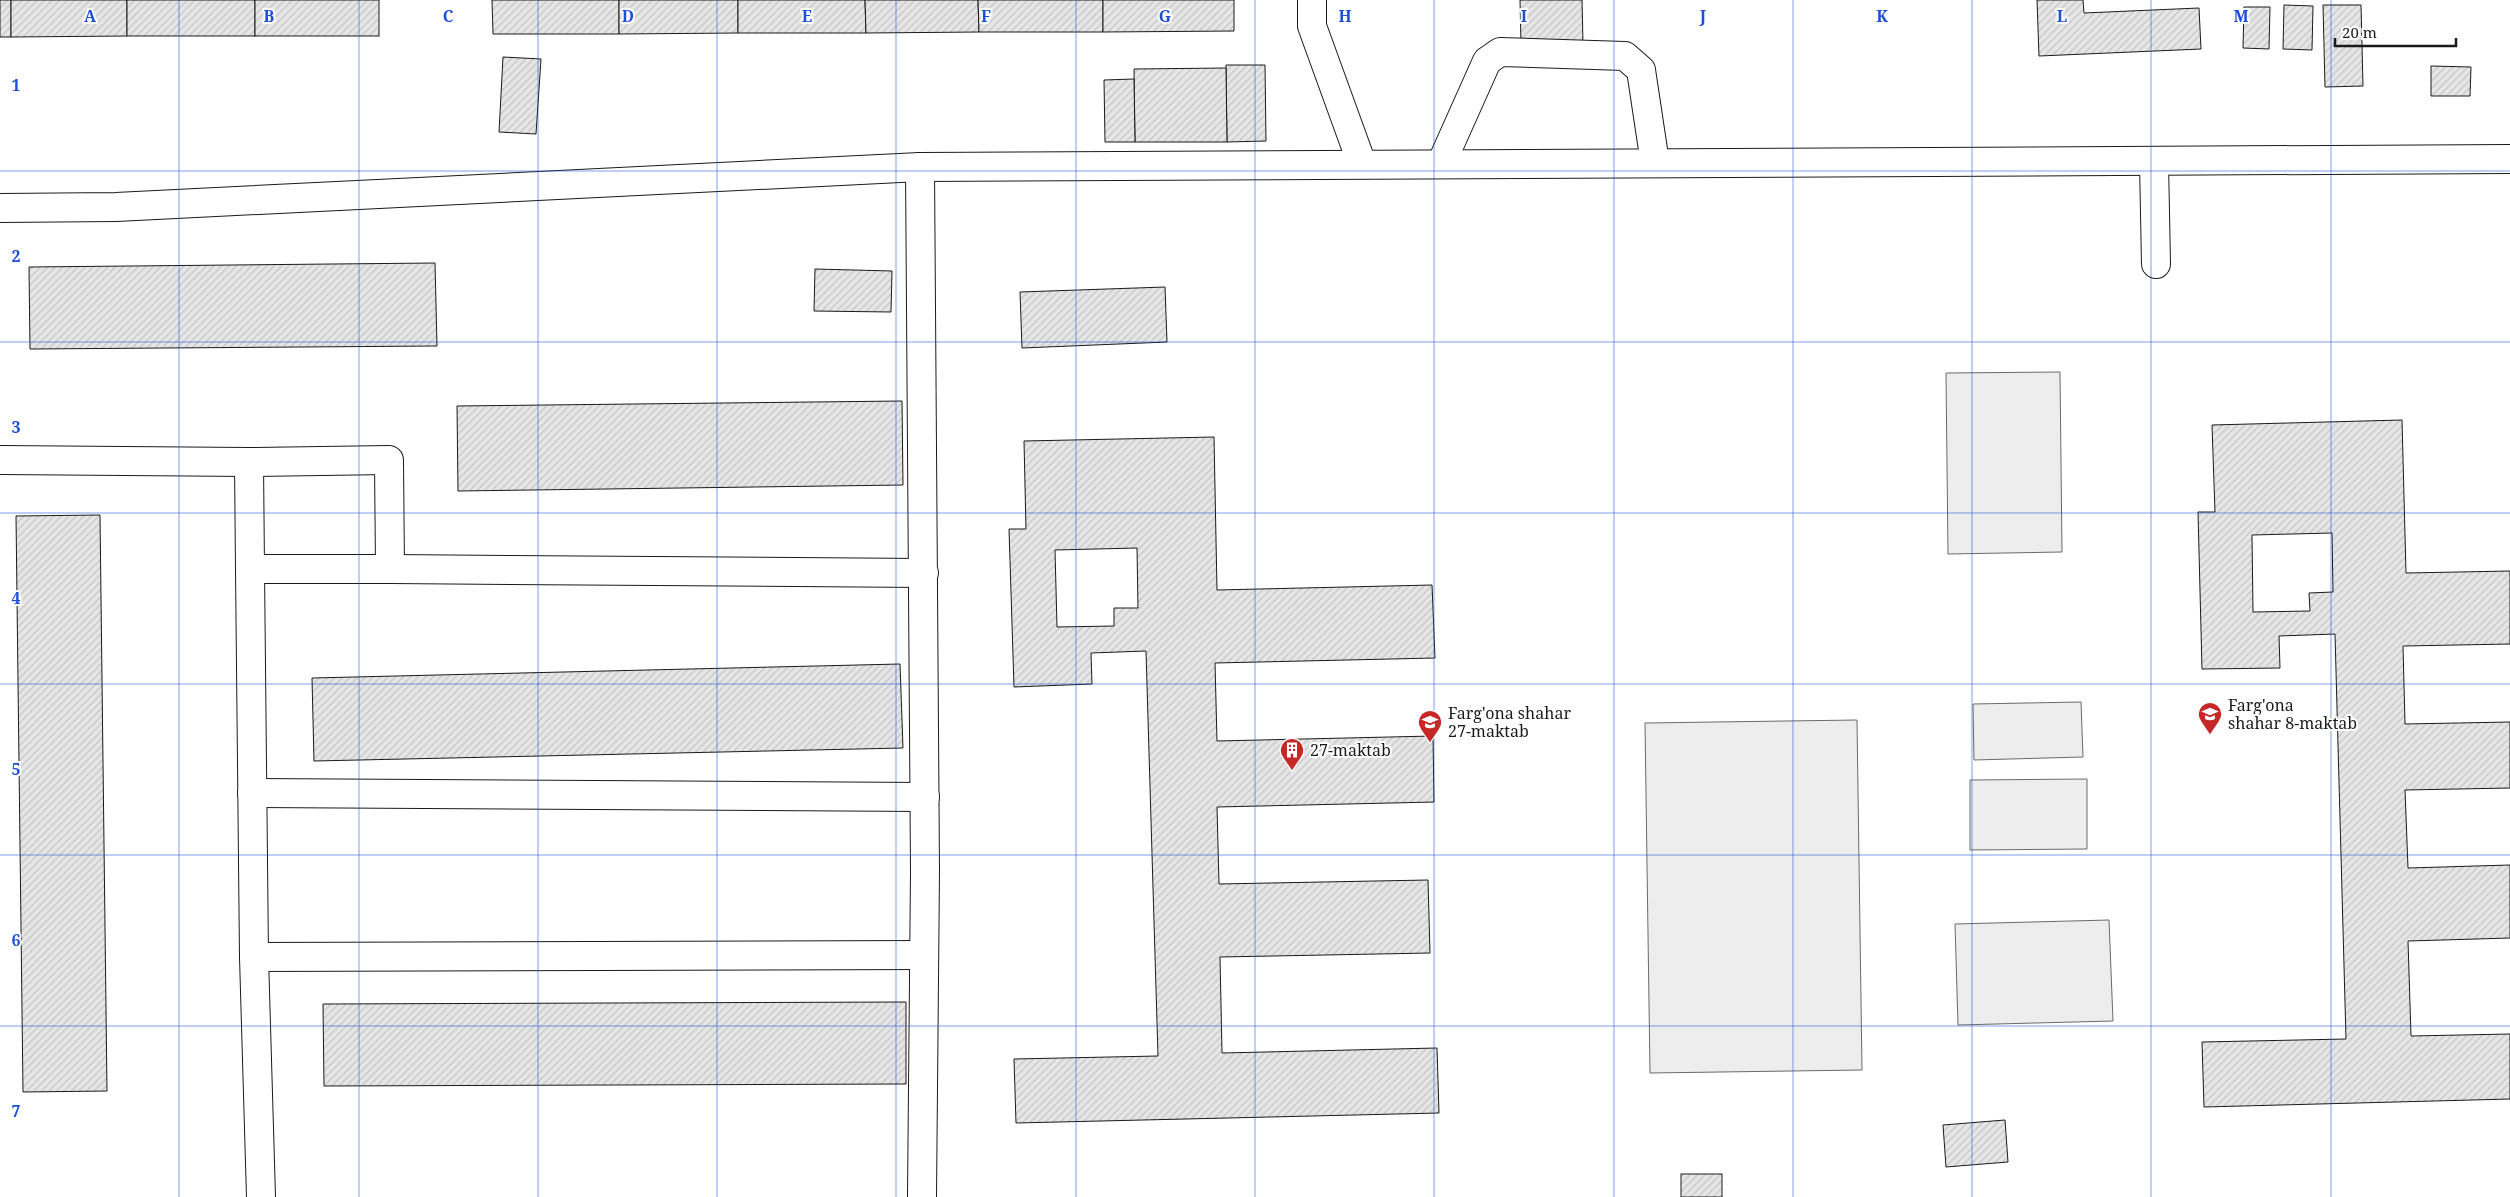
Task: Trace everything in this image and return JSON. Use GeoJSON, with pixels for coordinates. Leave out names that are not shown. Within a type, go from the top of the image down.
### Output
{"type":"FeatureCollection","features":[{"type":"Feature","properties":{"kind":"main road"},"geometry":{"type":"LineString","coordinates":[[1312,0],[1312,26],[1362,164]]}},
{"type":"Feature","properties":{"kind":"main road"},"geometry":{"type":"LineString","coordinates":[[1441,164],[1487,61],[1500,52],[1625,56],[1640,70],[1655,163]]}},
{"type":"Feature","properties":{"kind":"main road"},"geometry":{"type":"LineString","coordinates":[[0,208],[116,207],[920,167],[2510,159]]}},
{"type":"Feature","properties":{"kind":"main road"},"geometry":{"type":"LineString","coordinates":[[2154,162],[2156,264]]}},
{"type":"Feature","properties":{"kind":"main road"},"geometry":{"type":"LineString","coordinates":[[920,167],[924,573],[922,1197]]}},
{"type":"Feature","properties":{"kind":"main road"},"geometry":{"type":"LineString","coordinates":[[0,460],[249,462],[389,460],[390,569]]}},
{"type":"Feature","properties":{"kind":"main road"},"geometry":{"type":"LineString","coordinates":[[249,462],[254,957],[261,1197]]}},
{"type":"Feature","properties":{"kind":"main road"},"geometry":{"type":"LineString","coordinates":[[250,569],[924,573]]}},
{"type":"Feature","properties":{"kind":"main road"},"geometry":{"type":"LineString","coordinates":[[252,793],[924,797]]}},
{"type":"Feature","properties":{"kind":"main road"},"geometry":{"type":"LineString","coordinates":[[254,957],[924,955]]}},
{"type":"Feature","properties":{"kind":"shaded area"},"geometry":{"type":"Polygon","coordinates":[[[2060,372],[2062,552],[1948,554],[1946,373],[2060,372]]]}},
{"type":"Feature","properties":{"kind":"shaded area"},"geometry":{"type":"Polygon","coordinates":[[[2081,702],[2083,757],[1974,760],[1973,704],[2081,702]]]}},
{"type":"Feature","properties":{"kind":"shaded area"},"geometry":{"type":"Polygon","coordinates":[[[1857,720],[1862,1070],[1650,1073],[1645,723],[1857,720]]]}},
{"type":"Feature","properties":{"kind":"shaded area"},"geometry":{"type":"Polygon","coordinates":[[[2087,779],[2087,849],[1970,850],[1970,780],[2087,779]]]}},
{"type":"Feature","properties":{"kind":"shaded area"},"geometry":{"type":"Polygon","coordinates":[[[2109,920],[2113,1021],[1958,1025],[1955,924],[2109,920]]]}},
{"type":"Feature","properties":{"kind":"building"},"geometry":{"type":"Polygon","coordinates":[[[0,0],[11,0],[11,37],[0,37],[0,0]]]}},
{"type":"Feature","properties":{"kind":"building"},"geometry":{"type":"Polygon","coordinates":[[[11,0],[127,0],[127,36],[11,37],[11,0]]]}},
{"type":"Feature","properties":{"kind":"building"},"geometry":{"type":"Polygon","coordinates":[[[127,0],[255,0],[255,36],[127,36],[127,0]]]}},
{"type":"Feature","properties":{"kind":"building"},"geometry":{"type":"Polygon","coordinates":[[[255,0],[379,0],[379,36],[255,36],[255,0]]]}},
{"type":"Feature","properties":{"kind":"building"},"geometry":{"type":"Polygon","coordinates":[[[492,0],[619,0],[619,34],[493,34],[492,0]]]}},
{"type":"Feature","properties":{"kind":"building"},"geometry":{"type":"Polygon","coordinates":[[[619,0],[738,0],[738,33],[619,34],[619,0]]]}},
{"type":"Feature","properties":{"kind":"building"},"geometry":{"type":"Polygon","coordinates":[[[738,0],[865,0],[866,33],[738,33],[738,0]]]}},
{"type":"Feature","properties":{"kind":"building"},"geometry":{"type":"Polygon","coordinates":[[[865,0],[978,0],[979,32],[866,33],[865,0]]]}},
{"type":"Feature","properties":{"kind":"building"},"geometry":{"type":"Polygon","coordinates":[[[978,0],[1103,0],[1103,32],[979,32],[978,0]]]}},
{"type":"Feature","properties":{"kind":"building"},"geometry":{"type":"Polygon","coordinates":[[[1103,0],[1234,0],[1234,31],[1103,32],[1103,0]]]}},
{"type":"Feature","properties":{"kind":"building"},"geometry":{"type":"Polygon","coordinates":[[[1520,0],[1582,0],[1583,44],[1521,45],[1520,0]]]}},
{"type":"Feature","properties":{"kind":"building"},"geometry":{"type":"Polygon","coordinates":[[[2037,0],[2083,0],[2084,13],[2199,8],[2201,49],[2039,56],[2037,0]]]}},
{"type":"Feature","properties":{"kind":"building"},"geometry":{"type":"Polygon","coordinates":[[[2284,5],[2313,6],[2312,50],[2283,49],[2284,5]]]}},
{"type":"Feature","properties":{"kind":"building"},"geometry":{"type":"Polygon","coordinates":[[[2323,5],[2361,5],[2363,86],[2325,87],[2323,5]]]}},
{"type":"Feature","properties":{"kind":"building"},"geometry":{"type":"Polygon","coordinates":[[[2244,7],[2270,7],[2269,49],[2243,48],[2244,7]]]}},
{"type":"Feature","properties":{"kind":"building"},"geometry":{"type":"Polygon","coordinates":[[[503,57],[541,59],[536,134],[499,132],[503,57]]]}},
{"type":"Feature","properties":{"kind":"building"},"geometry":{"type":"Polygon","coordinates":[[[1226,65],[1265,65],[1266,141],[1227,142],[1226,65]]]}},
{"type":"Feature","properties":{"kind":"building"},"geometry":{"type":"Polygon","coordinates":[[[2431,66],[2471,67],[2470,96],[2431,96],[2431,66]]]}},
{"type":"Feature","properties":{"kind":"building"},"geometry":{"type":"Polygon","coordinates":[[[1226,68],[1227,142],[1135,142],[1134,69],[1226,68]]]}},
{"type":"Feature","properties":{"kind":"building"},"geometry":{"type":"Polygon","coordinates":[[[1134,79],[1135,142],[1105,142],[1104,80],[1134,79]]]}},
{"type":"Feature","properties":{"kind":"building"},"geometry":{"type":"Polygon","coordinates":[[[435,263],[437,346],[30,349],[29,267],[435,263]]]}},
{"type":"Feature","properties":{"kind":"building"},"geometry":{"type":"Polygon","coordinates":[[[815,269],[892,271],[891,312],[814,311],[815,269]]]}},
{"type":"Feature","properties":{"kind":"building"},"geometry":{"type":"Polygon","coordinates":[[[1165,287],[1167,342],[1022,348],[1020,292],[1165,287]]]}},
{"type":"Feature","properties":{"kind":"building"},"geometry":{"type":"Polygon","coordinates":[[[902,401],[903,485],[458,491],[457,406],[902,401]]]}},
{"type":"Feature","properties":{"kind":"building"},"geometry":{"type":"Polygon","coordinates":[[[2402,420],[2406,573],[2510,571],[2510,644],[2403,646],[2405,724],[2510,722],[2510,788],[2405,790],[2408,868],[2510,865],[2510,938],[2408,941],[2411,1036],[2510,1034],[2510,1099],[2204,1107],[2202,1042],[2346,1039],[2335,634],[2279,636],[2280,668],[2202,669],[2198,512],[2215,512],[2212,425],[2402,420]],[[2332,533],[2252,535],[2253,612],[2310,611],[2309,593],[2333,592],[2332,533]]]}},
{"type":"Feature","properties":{"kind":"building","name":"27-maktab"},"geometry":{"type":"Polygon","coordinates":[[[1214,437],[1217,590],[1432,585],[1435,658],[1215,663],[1217,741],[1433,736],[1434,802],[1217,807],[1219,884],[1428,880],[1430,953],[1220,957],[1222,1053],[1437,1048],[1439,1113],[1016,1123],[1014,1059],[1158,1056],[1146,651],[1091,653],[1092,684],[1014,687],[1009,529],[1026,529],[1024,441],[1214,437]],[[1137,548],[1055,550],[1057,627],[1114,626],[1114,608],[1138,608],[1137,548]]]}},
{"type":"Feature","properties":{"kind":"building"},"geometry":{"type":"Polygon","coordinates":[[[100,515],[107,1091],[23,1092],[16,516],[100,515]]]}},
{"type":"Feature","properties":{"kind":"building"},"geometry":{"type":"Polygon","coordinates":[[[900,664],[903,748],[314,761],[312,678],[900,664]]]}},
{"type":"Feature","properties":{"kind":"building"},"geometry":{"type":"Polygon","coordinates":[[[906,1002],[906,1084],[324,1086],[323,1004],[906,1002]]]}},
{"type":"Feature","properties":{"kind":"building"},"geometry":{"type":"Polygon","coordinates":[[[2005,1120],[2008,1162],[1946,1167],[1943,1125],[2005,1120]]]}},
{"type":"Feature","properties":{"kind":"building"},"geometry":{"type":"Polygon","coordinates":[[[1681,1174],[1722,1174],[1722,1197],[1681,1197],[1681,1174]]]}},
{"type":"Feature","properties":{"kind":"place","name":"Farg'ona shahar 8-maktab"},"geometry":{"type":"Point","coordinates":[2210,735]}},
{"type":"Feature","properties":{"kind":"place","name":"Farg'ona shahar 27-maktab"},"geometry":{"type":"Point","coordinates":[1430,743]}},
{"type":"Feature","properties":{"kind":"place","name":"27-maktab"},"geometry":{"type":"Point","coordinates":[1292,771]}}]}
